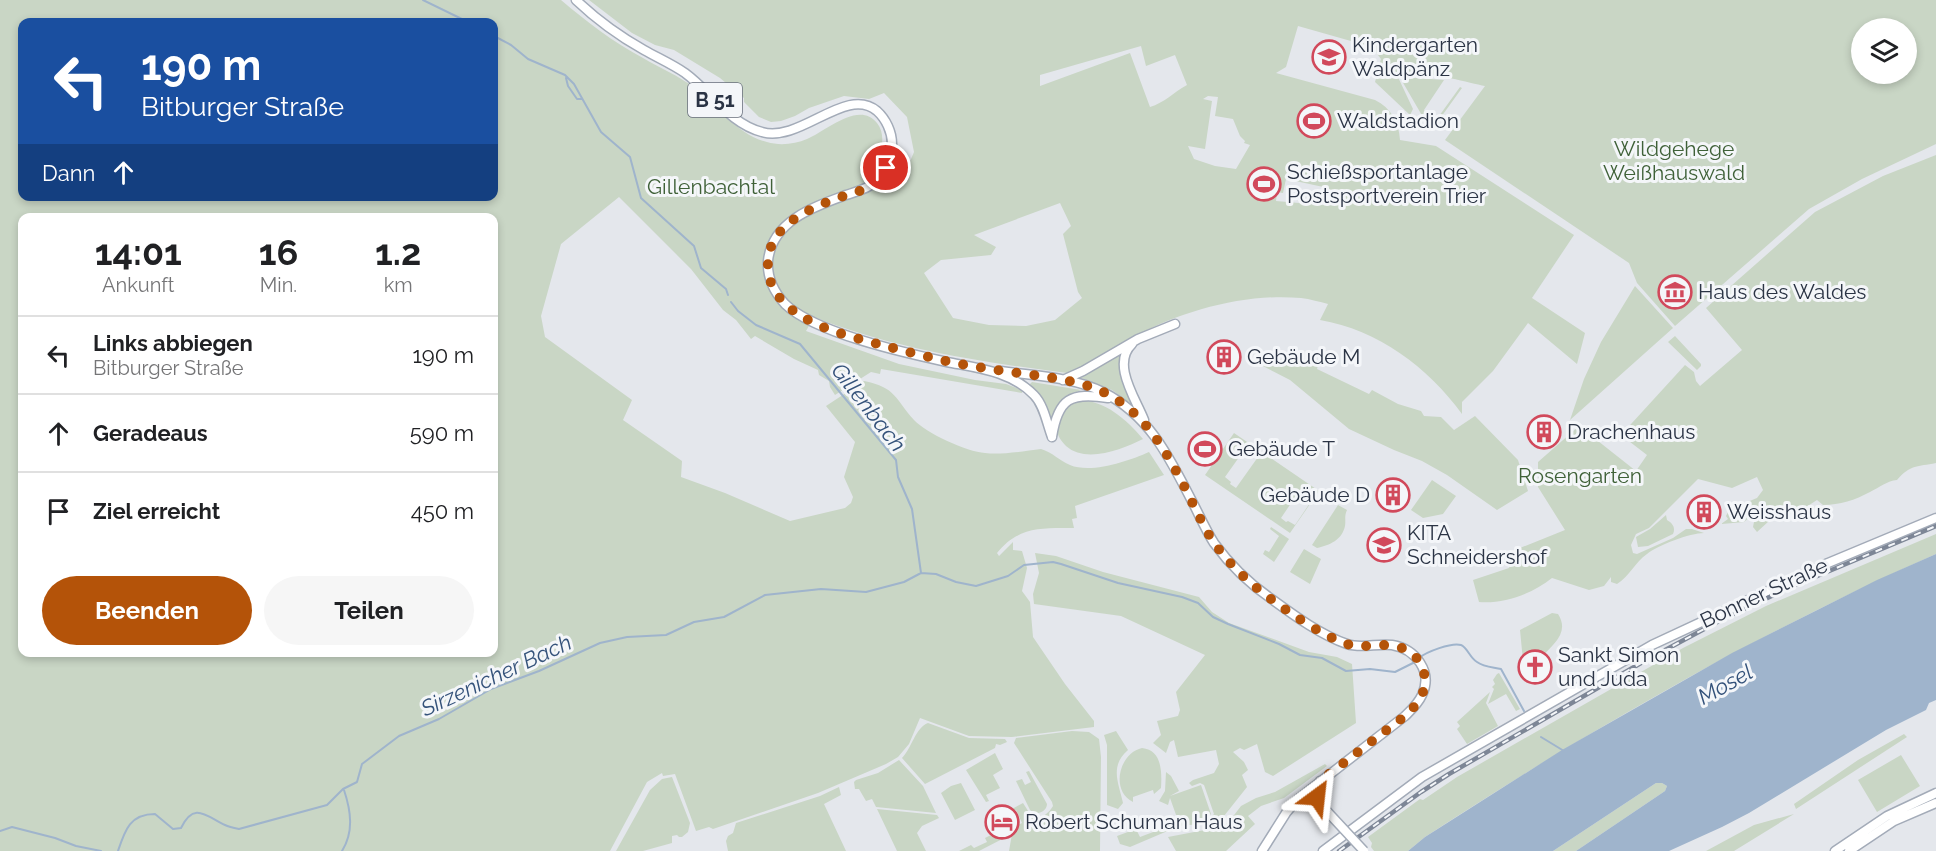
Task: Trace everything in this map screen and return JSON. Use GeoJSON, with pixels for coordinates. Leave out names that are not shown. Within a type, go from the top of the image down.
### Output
{"type":"FeatureCollection","features":[{"type":"Feature","properties":{"kind":"main road","name":"B 51"},"geometry":{"type":"LineString","coordinates":[[576,0],[614,31],[686,74],[738,122],[751,128],[765,133],[781,134],[802,127],[840,107],[859,105],[875,109],[886,122],[892,139],[892,148],[886,168],[874,184],[812,208],[787,224],[773,242],[768,268],[771,284],[784,303],[792,310],[825,328],[916,354],[989,369],[1063,380],[1089,387],[1114,398],[1146,424],[1159,441],[1214,543],[1239,573],[1287,610],[1341,642],[1356,647],[1385,645],[1400,647],[1417,658],[1425,674],[1425,684],[1419,701],[1405,716],[1298,799],[1286,813],[1262,851]]}},
{"type":"Feature","properties":{"kind":"main road"},"geometry":{"type":"LineString","coordinates":[[1063,380],[1138,339],[1174,324]]}},
{"type":"Feature","properties":{"kind":"main road"},"geometry":{"type":"LineString","coordinates":[[1138,339],[1128,348],[1124,358],[1124,370],[1146,424]]}},
{"type":"Feature","properties":{"kind":"main road"},"geometry":{"type":"LineString","coordinates":[[989,369],[1024,386],[1036,397],[1052,437],[1055,420],[1064,402],[1080,395],[1114,398]]}},
{"type":"Feature","properties":{"kind":"main road","name":"Bonner Straße"},"geometry":{"type":"LineString","coordinates":[[1323,851],[1422,777],[1652,645],[1828,563],[1936,518]]}},
{"type":"Feature","properties":{"kind":"main road"},"geometry":{"type":"LineString","coordinates":[[1320,781],[1317,796],[1323,807],[1364,851]]}},
{"type":"Feature","properties":{"kind":"main road"},"geometry":{"type":"LineString","coordinates":[[1835,851],[1887,816],[1936,793]]}},
{"type":"Feature","properties":{"kind":"main road"},"geometry":{"type":"LineString","coordinates":[[1298,799],[1310,799],[1323,807]]}},
{"type":"Feature","properties":{"kind":"main road"},"geometry":{"type":"LineString","coordinates":[[1849,851],[1894,821],[1936,803]]}},
{"type":"Feature","properties":{"kind":"green space"},"geometry":{"type":"Polygon","coordinates":[[[0,0],[561,0],[590,24],[632,52],[695,88],[737,126],[756,138],[777,144],[792,143],[807,139],[842,119],[861,115],[870,117],[881,130],[880,153],[887,160],[883,167],[892,180],[904,176],[914,152],[907,117],[884,93],[869,99],[844,96],[781,121],[771,122],[759,117],[744,102],[744,98],[720,78],[674,50],[655,45],[632,33],[589,0],[1936,0],[1936,144],[1862,179],[1809,209],[1675,326],[1637,283],[1629,263],[1445,140],[1485,86],[1426,74],[1397,75],[1413,109],[1410,115],[1375,82],[1381,59],[1372,47],[1298,26],[1286,67],[1276,73],[1375,100],[1386,107],[1393,116],[1400,140],[1436,146],[1574,235],[1532,298],[1585,333],[1577,364],[1528,323],[1493,371],[1462,402],[1462,414],[1434,381],[1400,353],[1362,332],[1320,320],[1328,304],[1304,298],[1281,297],[1216,305],[1174,318],[1136,336],[1085,366],[1067,373],[971,359],[907,346],[814,317],[806,331],[899,364],[1006,384],[1022,390],[1022,393],[881,369],[880,374],[871,372],[835,395],[829,381],[819,375],[818,370],[755,336],[751,339],[736,320],[723,310],[691,269],[619,197],[561,244],[541,316],[545,337],[632,400],[623,420],[682,461],[681,477],[790,521],[845,508],[851,503],[853,497],[844,477],[855,442],[826,406],[864,381],[889,391],[914,420],[937,436],[977,452],[998,454],[1041,449],[1070,465],[1088,468],[1121,462],[1149,452],[1164,475],[1075,506],[1077,518],[1072,519],[1074,528],[1032,530],[1014,538],[997,553],[999,556],[1013,542],[1013,550],[1022,551],[1027,568],[1022,591],[1030,602],[1033,637],[1094,721],[1094,727],[1012,737],[969,736],[920,718],[909,744],[898,757],[886,764],[818,793],[713,829],[709,827],[696,831],[675,774],[663,776],[662,773],[647,782],[610,851],[0,851],[0,0]],[[1141,46],[1040,75],[1040,86],[1130,53],[1150,107],[1187,85],[1175,55],[1146,66],[1141,46]],[[1208,96],[1203,99],[1212,101],[1205,149],[1188,146],[1194,159],[1215,166],[1236,169],[1250,145],[1244,143],[1233,119],[1215,116],[1218,97],[1208,96]],[[1286,179],[1283,193],[1277,192],[1276,201],[1322,205],[1330,202],[1328,188],[1286,179]],[[1060,203],[974,235],[996,247],[991,255],[941,260],[924,273],[953,318],[989,325],[1026,326],[1055,320],[1082,298],[1078,292],[1063,234],[1071,226],[1060,203]]]}},
{"type":"Feature","properties":{"kind":"green space"},"geometry":{"type":"Polygon","coordinates":[[[1404,77],[1444,80],[1424,110],[1434,123],[1460,87],[1462,88],[1431,131],[1402,81],[1404,77]]]}},
{"type":"Feature","properties":{"kind":"green space","name":"Rosengarten"},"geometry":{"type":"Polygon","coordinates":[[[1936,155],[1936,463],[1910,469],[1897,480],[1847,502],[1823,505],[1817,500],[1803,509],[1769,521],[1757,532],[1753,527],[1756,512],[1744,522],[1721,524],[1728,519],[1726,516],[1730,509],[1757,498],[1763,490],[1757,477],[1732,488],[1698,479],[1649,528],[1636,534],[1631,545],[1633,553],[1637,554],[1673,538],[1686,529],[1704,533],[1683,537],[1652,551],[1643,557],[1617,584],[1611,582],[1611,577],[1604,586],[1589,590],[1552,578],[1536,589],[1508,600],[1479,602],[1473,580],[1509,568],[1515,550],[1565,530],[1538,487],[1538,462],[1579,426],[1636,471],[1647,455],[1621,435],[1685,365],[1694,372],[1700,386],[1742,350],[1706,308],[1815,212],[1883,176],[1936,155]]]}},
{"type":"Feature","properties":{"kind":"green space"},"geometry":{"type":"Polygon","coordinates":[[[1635,286],[1673,328],[1570,420],[1584,379],[1601,342],[1635,286]]]}},
{"type":"Feature","properties":{"kind":"green space"},"geometry":{"type":"Polygon","coordinates":[[[1675,336],[1701,364],[1697,370],[1668,342],[1675,336]]]}},
{"type":"Feature","properties":{"kind":"green space"},"geometry":{"type":"Polygon","coordinates":[[[1122,350],[1122,372],[1133,405],[1112,390],[1079,377],[1122,350]]]}},
{"type":"Feature","properties":{"kind":"green space"},"geometry":{"type":"Polygon","coordinates":[[[1263,359],[1319,362],[1317,369],[1369,394],[1372,390],[1398,404],[1421,411],[1424,416],[1441,417],[1454,430],[1475,416],[1518,460],[1528,491],[1497,510],[1447,475],[1422,461],[1349,429],[1290,380],[1261,365],[1263,359]]]}},
{"type":"Feature","properties":{"kind":"green space"},"geometry":{"type":"Polygon","coordinates":[[[1032,382],[1081,390],[1061,402],[1051,423],[1029,385],[1032,382]]]}},
{"type":"Feature","properties":{"kind":"green space"},"geometry":{"type":"Polygon","coordinates":[[[1079,400],[1098,404],[1115,412],[1143,439],[1104,453],[1084,454],[1074,451],[1061,440],[1057,426],[1065,407],[1079,400]]]}},
{"type":"Feature","properties":{"kind":"green space"},"geometry":{"type":"Polygon","coordinates":[[[1234,433],[1319,491],[1290,533],[1205,475],[1234,433]],[[1247,446],[1225,477],[1236,488],[1258,457],[1247,446]],[[1302,487],[1281,518],[1295,525],[1316,494],[1302,487]]]}},
{"type":"Feature","properties":{"kind":"green space"},"geometry":{"type":"Polygon","coordinates":[[[1432,480],[1456,496],[1443,514],[1423,518],[1411,510],[1432,480]]]}},
{"type":"Feature","properties":{"kind":"green space"},"geometry":{"type":"Polygon","coordinates":[[[1338,505],[1347,510],[1343,531],[1335,541],[1317,548],[1312,545],[1338,505]]]}},
{"type":"Feature","properties":{"kind":"green space"},"geometry":{"type":"Polygon","coordinates":[[[1666,515],[1667,520],[1674,527],[1673,534],[1648,546],[1638,547],[1636,537],[1650,529],[1666,515]]]}},
{"type":"Feature","properties":{"kind":"green space"},"geometry":{"type":"Polygon","coordinates":[[[1271,527],[1289,539],[1274,562],[1263,554],[1265,550],[1269,552],[1279,536],[1270,529],[1271,527]]]}},
{"type":"Feature","properties":{"kind":"green space"},"geometry":{"type":"Polygon","coordinates":[[[1936,534],[1936,554],[1804,617],[1675,685],[1486,798],[1425,837],[1408,851],[1374,851],[1371,847],[1372,843],[1368,837],[1420,799],[1423,800],[1457,777],[1683,648],[1766,606],[1936,534]]]}},
{"type":"Feature","properties":{"kind":"green space"},"geometry":{"type":"Polygon","coordinates":[[[1304,549],[1321,559],[1310,584],[1290,572],[1304,549]]]}},
{"type":"Feature","properties":{"kind":"green space"},"geometry":{"type":"Polygon","coordinates":[[[1035,553],[1056,556],[1103,572],[1199,597],[1212,612],[1229,623],[1309,652],[1337,657],[1352,664],[1356,723],[1273,776],[1265,772],[1257,744],[1233,752],[1244,762],[1248,770],[1242,775],[1247,787],[1224,816],[1212,822],[1210,818],[1214,814],[1204,785],[1200,783],[1192,786],[1189,783],[1214,773],[1219,764],[1216,750],[1178,757],[1174,740],[1170,742],[1166,753],[1153,743],[1161,735],[1157,721],[1178,716],[1180,710],[1176,692],[1205,655],[1121,616],[1034,604],[1033,594],[1039,573],[1035,553]]]}},
{"type":"Feature","properties":{"kind":"green space"},"geometry":{"type":"Polygon","coordinates":[[[1552,613],[1558,614],[1562,627],[1555,643],[1541,658],[1523,661],[1520,630],[1552,613]]]}},
{"type":"Feature","properties":{"kind":"green space"},"geometry":{"type":"Polygon","coordinates":[[[1499,673],[1520,709],[1516,711],[1506,694],[1488,704],[1494,689],[1493,680],[1499,673]]]}},
{"type":"Feature","properties":{"kind":"green space"},"geometry":{"type":"Polygon","coordinates":[[[1490,692],[1486,703],[1498,726],[1467,744],[1457,729],[1460,726],[1457,722],[1490,692]]]}},
{"type":"Feature","properties":{"kind":"green space"},"geometry":{"type":"Polygon","coordinates":[[[928,723],[969,738],[1005,739],[1007,742],[996,744],[995,748],[925,784],[902,758],[920,729],[928,723]]]}},
{"type":"Feature","properties":{"kind":"green space"},"geometry":{"type":"Polygon","coordinates":[[[1072,731],[1089,732],[1099,739],[1101,757],[1100,851],[1009,851],[1012,834],[979,851],[959,851],[971,845],[974,848],[987,842],[985,838],[1011,825],[1012,828],[1022,823],[1016,810],[1009,813],[1008,811],[1023,803],[1032,817],[1042,817],[1049,811],[1053,806],[1052,802],[1014,743],[1016,738],[1072,731]]]}},
{"type":"Feature","properties":{"kind":"green space"},"geometry":{"type":"Polygon","coordinates":[[[1116,731],[1128,750],[1122,756],[1117,769],[1123,803],[1118,809],[1107,805],[1107,745],[1104,735],[1116,731]]]}},
{"type":"Feature","properties":{"kind":"green space"},"geometry":{"type":"Polygon","coordinates":[[[1904,734],[1907,737],[1796,809],[1794,804],[1858,760],[1904,734]]]}},
{"type":"Feature","properties":{"kind":"green space"},"geometry":{"type":"Polygon","coordinates":[[[1142,748],[1154,753],[1157,757],[1161,769],[1161,788],[1154,794],[1153,790],[1133,797],[1133,802],[1121,790],[1120,773],[1128,757],[1134,751],[1142,748]]]}},
{"type":"Feature","properties":{"kind":"green space"},"geometry":{"type":"Polygon","coordinates":[[[995,753],[1003,769],[993,775],[1000,788],[986,795],[989,801],[986,802],[966,770],[995,753]]]}},
{"type":"Feature","properties":{"kind":"green space"},"geometry":{"type":"Polygon","coordinates":[[[1901,755],[1920,786],[1877,812],[1858,780],[1901,755]]]}},
{"type":"Feature","properties":{"kind":"green space"},"geometry":{"type":"Polygon","coordinates":[[[899,760],[923,786],[936,813],[876,807],[872,799],[866,801],[859,789],[855,789],[856,780],[878,773],[899,760]]]}},
{"type":"Feature","properties":{"kind":"green space"},"geometry":{"type":"Polygon","coordinates":[[[1325,764],[1327,766],[1284,798],[1261,806],[1248,816],[1255,824],[1226,851],[1176,851],[1168,837],[1228,823],[1241,806],[1275,792],[1325,764]]]}},
{"type":"Feature","properties":{"kind":"green space"},"geometry":{"type":"Polygon","coordinates":[[[1029,771],[1047,804],[1043,811],[1035,814],[1030,810],[1016,781],[1022,779],[1025,785],[1031,782],[1026,772],[1029,771]]]}},
{"type":"Feature","properties":{"kind":"green space"},"geometry":{"type":"Polygon","coordinates":[[[1166,772],[1171,776],[1179,791],[1170,796],[1201,785],[1211,814],[1199,824],[1180,826],[1170,798],[1168,805],[1159,801],[1165,791],[1166,772]]]}},
{"type":"Feature","properties":{"kind":"green space"},"geometry":{"type":"Polygon","coordinates":[[[672,777],[690,823],[688,832],[682,837],[672,836],[672,843],[643,851],[616,851],[650,790],[662,779],[672,777]]]}},
{"type":"Feature","properties":{"kind":"green space"},"geometry":{"type":"Polygon","coordinates":[[[961,783],[975,810],[955,820],[941,793],[961,783]]]}},
{"type":"Feature","properties":{"kind":"green space"},"geometry":{"type":"Polygon","coordinates":[[[1656,783],[1667,786],[1665,791],[1576,851],[1553,851],[1656,783]]]}},
{"type":"Feature","properties":{"kind":"green space"},"geometry":{"type":"Polygon","coordinates":[[[839,787],[841,795],[824,804],[846,851],[728,851],[726,841],[733,833],[736,823],[820,796],[839,787]]]}},
{"type":"Feature","properties":{"kind":"green space"},"geometry":{"type":"Polygon","coordinates":[[[877,809],[937,815],[939,818],[922,826],[917,833],[926,851],[897,851],[877,809]]]}},
{"type":"Feature","properties":{"kind":"green space"},"geometry":{"type":"Polygon","coordinates":[[[1794,814],[1734,851],[1706,851],[1754,825],[1794,814]]]}},
{"type":"Feature","properties":{"kind":"green space"},"geometry":{"type":"Polygon","coordinates":[[[1174,819],[1177,827],[1130,847],[1120,844],[1117,836],[1136,829],[1140,837],[1169,826],[1167,821],[1174,819]]]}},
{"type":"Feature","properties":{"kind":"water","name":"Mosel"},"geometry":{"type":"Polygon","coordinates":[[[1936,554],[1936,700],[1929,703],[1926,710],[1886,730],[1749,813],[1669,851],[1576,851],[1665,791],[1667,786],[1656,783],[1553,851],[1408,851],[1425,837],[1562,750],[1732,653],[1877,580],[1936,554]]]}},
{"type":"Feature","properties":{"kind":"waterway","name":"Gillenbach"},"geometry":{"type":"LineString","coordinates":[[423,0],[460,18]]}},
{"type":"Feature","properties":{"kind":"waterway","name":"Gillenbach"},"geometry":{"type":"LineString","coordinates":[[498,38],[528,59],[565,75],[574,84],[601,132],[630,157],[641,198],[694,246],[701,268],[726,289],[728,295]]}},
{"type":"Feature","properties":{"kind":"waterway","name":"Gillenbach"},"geometry":{"type":"LineString","coordinates":[[566,78],[568,86],[577,99],[582,99]]}},
{"type":"Feature","properties":{"kind":"waterway","name":"Gillenbach"},"geometry":{"type":"LineString","coordinates":[[731,302],[738,311],[756,325],[800,344],[896,460],[898,477],[912,509],[921,573]]}},
{"type":"Feature","properties":{"kind":"waterway","name":"Sirzenicher Bach"},"geometry":{"type":"LineString","coordinates":[[118,851],[126,830],[134,820],[147,815],[155,814],[173,829],[181,828],[191,815],[201,813],[227,826],[239,829],[327,805],[343,789],[357,782],[362,764],[399,736],[439,719],[491,689],[539,671],[600,643],[627,637],[666,635],[694,622],[724,617],[765,595],[821,589],[866,592],[904,582],[921,573],[936,574],[956,582],[976,586],[1008,576],[1024,565],[1053,562],[1118,583],[1182,597],[1198,603],[1213,617],[1228,624],[1300,655],[1322,658],[1346,671],[1370,669],[1395,672],[1415,662]]}},
{"type":"Feature","properties":{"kind":"waterway","name":"Sirzenicher Bach"},"geometry":{"type":"LineString","coordinates":[[1419,658],[1439,648],[1461,645],[1480,664],[1501,669],[1524,711]]}},
{"type":"Feature","properties":{"kind":"waterway","name":"Sirzenicher Bach"},"geometry":{"type":"LineString","coordinates":[[1541,737],[1564,751]]}},
{"type":"Feature","properties":{"kind":"waterway"},"geometry":{"type":"LineString","coordinates":[[342,851],[350,829],[344,790]]}},
{"type":"Feature","properties":{"kind":"waterway","name":"Sirzenicher Bach"},"geometry":{"type":"LineString","coordinates":[[0,831],[12,827],[101,851]]}},
{"type":"Feature","properties":{"kind":"railway"},"geometry":{"type":"LineString","coordinates":[[1339,851],[1449,774],[1641,663],[1721,620],[1784,590],[1936,526]]}},
{"type":"Feature","properties":{"kind":"place","name":"Kindergarten Waldpänz"},"geometry":{"type":"Point","coordinates":[1329,57]}},
{"type":"Feature","properties":{"kind":"place","name":"Waldstadion"},"geometry":{"type":"Point","coordinates":[1314,121]}},
{"type":"Feature","properties":{"kind":"place","name":"Schießsportanlage Postsportverein Trier"},"geometry":{"type":"Point","coordinates":[1264,184]}},
{"type":"Feature","properties":{"kind":"place","name":"Haus des Waldes"},"geometry":{"type":"Point","coordinates":[1675,292]}},
{"type":"Feature","properties":{"kind":"place","name":"Gebäude M"},"geometry":{"type":"Point","coordinates":[1224,357]}},
{"type":"Feature","properties":{"kind":"place","name":"Drachenhaus"},"geometry":{"type":"Point","coordinates":[1544,432]}},
{"type":"Feature","properties":{"kind":"place","name":"Gebäude T"},"geometry":{"type":"Point","coordinates":[1205,449]}},
{"type":"Feature","properties":{"kind":"place","name":"Gebäude D"},"geometry":{"type":"Point","coordinates":[1393,495]}},
{"type":"Feature","properties":{"kind":"place","name":"Weisshaus"},"geometry":{"type":"Point","coordinates":[1704,512]}},
{"type":"Feature","properties":{"kind":"place","name":"KITA Schneidershof"},"geometry":{"type":"Point","coordinates":[1384,545]}},
{"type":"Feature","properties":{"kind":"place","name":"Sankt Simon und Juda"},"geometry":{"type":"Point","coordinates":[1535,667]}},
{"type":"Feature","properties":{"kind":"place","name":"Robert Schuman Haus"},"geometry":{"type":"Point","coordinates":[1002,822]}},
{"type":"Feature","properties":{"kind":"route"},"geometry":{"type":"LineString","coordinates":[[886,168],[874,184],[812,208],[795,218],[787,224],[773,242],[768,259],[769,276],[771,284],[784,303],[810,321],[860,339],[945,361],[1063,380],[1089,387],[1114,398],[1146,424],[1159,441],[1206,530],[1239,573],[1272,600],[1329,636],[1356,647],[1385,645],[1400,647],[1417,658],[1422,665],[1425,684],[1416,706],[1320,781],[1317,797]]}},
{"type":"Feature","properties":{"kind":"park label","name":"Wildgehege Weißhauswald"},"geometry":{"type":"Point","coordinates":[1674,161]}},
{"type":"Feature","properties":{"kind":"park label","name":"Gillenbachtal"},"geometry":{"type":"Point","coordinates":[711,187]}}]}
